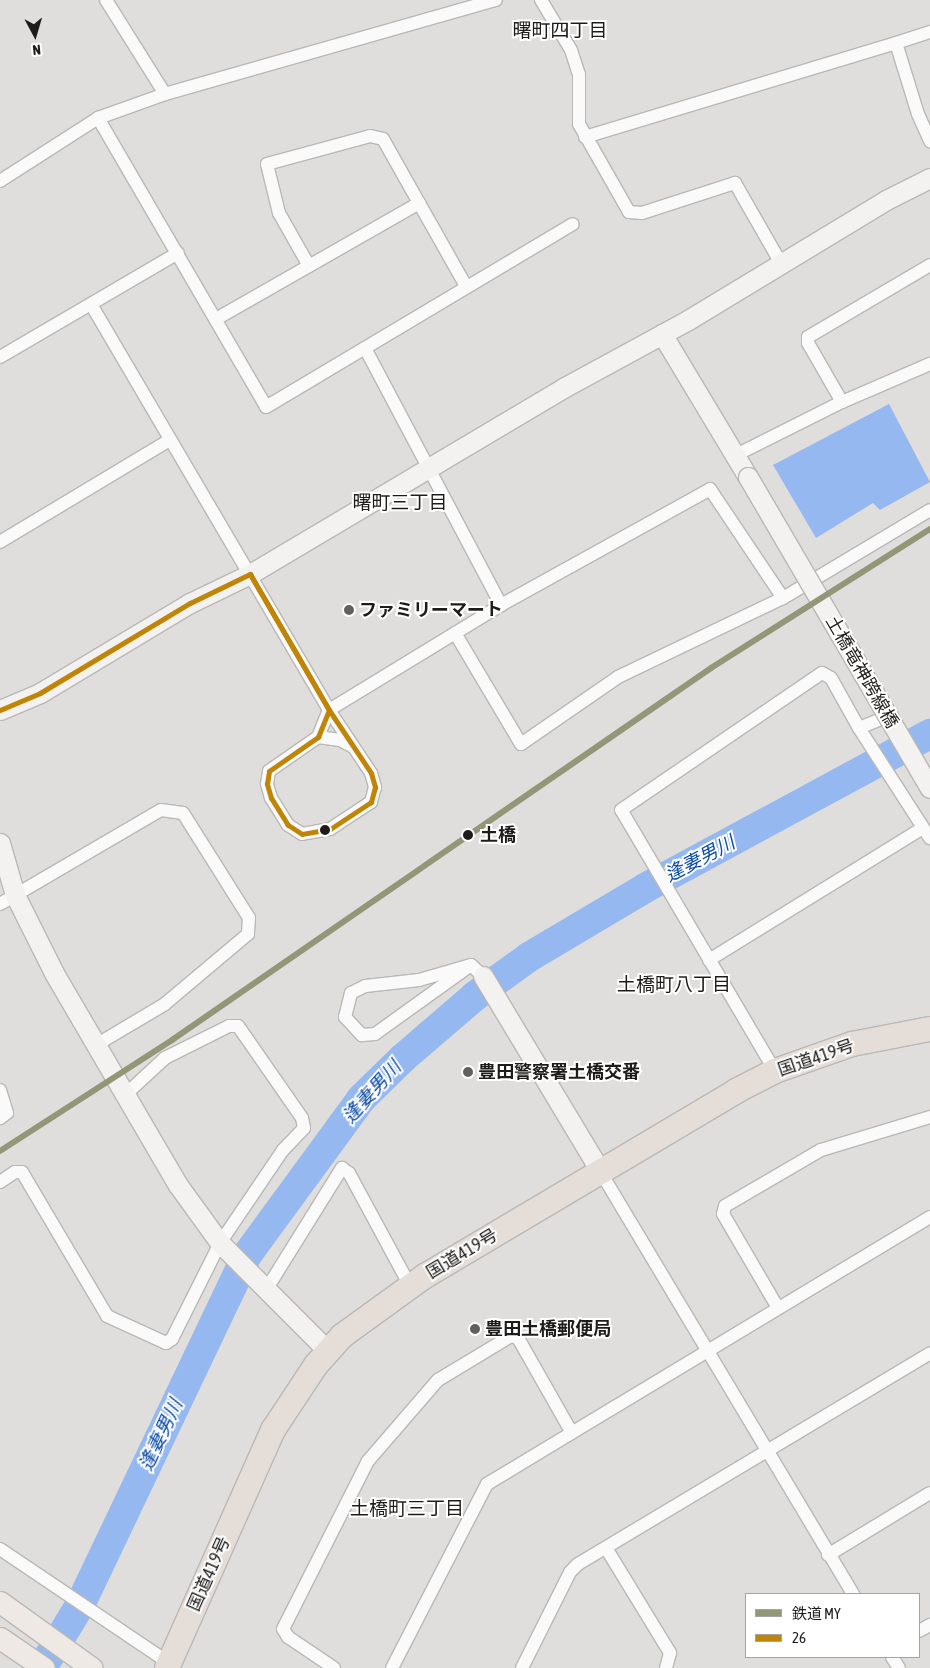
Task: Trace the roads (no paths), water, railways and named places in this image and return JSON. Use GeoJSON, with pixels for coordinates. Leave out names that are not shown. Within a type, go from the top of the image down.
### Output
{"type":"FeatureCollection","features":[{"type":"Feature","properties":{"kind":"highway","name":"国道419号"},"geometry":{"type":"LineString","coordinates":[[168,1665],[273,1430],[328,1350],[369,1314],[410,1286],[600,1171],[775,1071],[852,1044],[930,1028]]}},
{"type":"Feature","properties":{"kind":"main road"},"geometry":{"type":"LineString","coordinates":[[0,1602],[92,1668]]}},
{"type":"Feature","properties":{"kind":"main road"},"geometry":{"type":"LineString","coordinates":[[0,1638],[44,1668]]}},
{"type":"Feature","properties":{"kind":"street"},"geometry":{"type":"LineString","coordinates":[[106,0],[165,94]]}},
{"type":"Feature","properties":{"kind":"street"},"geometry":{"type":"LineString","coordinates":[[0,181],[98,118],[165,94],[496,0]]}},
{"type":"Feature","properties":{"kind":"street"},"geometry":{"type":"LineString","coordinates":[[541,0],[571,50],[579,74],[578,124],[629,212],[636,215],[735,183],[782,265]]}},
{"type":"Feature","properties":{"kind":"street"},"geometry":{"type":"LineString","coordinates":[[585,137],[930,32]]}},
{"type":"Feature","properties":{"kind":"street"},"geometry":{"type":"LineString","coordinates":[[896,43],[918,114],[930,141]]}},
{"type":"Feature","properties":{"kind":"street"},"geometry":{"type":"LineString","coordinates":[[98,118],[266,407],[466,286],[573,224]]}},
{"type":"Feature","properties":{"kind":"street"},"geometry":{"type":"LineString","coordinates":[[309,266],[279,213],[267,164],[370,136],[383,139],[466,286]]}},
{"type":"Feature","properties":{"kind":"street"},"geometry":{"type":"LineString","coordinates":[[0,710],[40,693],[190,602],[250,574],[631,348],[662,334],[782,265],[886,200],[930,178]]}},
{"type":"Feature","properties":{"kind":"street"},"geometry":{"type":"LineString","coordinates":[[216,319],[420,203]]}},
{"type":"Feature","properties":{"kind":"street"},"geometry":{"type":"LineString","coordinates":[[0,357],[92,306],[178,253]]}},
{"type":"Feature","properties":{"kind":"street"},"geometry":{"type":"LineString","coordinates":[[842,402],[808,343],[808,337],[930,265]]}},
{"type":"Feature","properties":{"kind":"street"},"geometry":{"type":"LineString","coordinates":[[92,306],[329,710],[371,773],[375,787],[371,802],[330,829],[302,834],[288,825],[271,798],[267,784],[269,771],[318,736],[329,710],[501,605],[710,489],[783,598]]}},
{"type":"Feature","properties":{"kind":"street","name":"土橋竜神跨線橋"},"geometry":{"type":"LineString","coordinates":[[662,334],[736,455],[930,788]]}},
{"type":"Feature","properties":{"kind":"street"},"geometry":{"type":"LineString","coordinates":[[365,348],[501,605]]}},
{"type":"Feature","properties":{"kind":"street"},"geometry":{"type":"LineString","coordinates":[[736,455],[842,402],[930,364]]}},
{"type":"Feature","properties":{"kind":"street"},"geometry":{"type":"LineString","coordinates":[[0,542],[170,440]]}},
{"type":"Feature","properties":{"kind":"street"},"geometry":{"type":"LineString","coordinates":[[455,633],[521,744],[618,676],[783,598],[930,510]]}},
{"type":"Feature","properties":{"kind":"street"},"geometry":{"type":"LineString","coordinates":[[709,960],[927,833],[888,775],[831,678],[822,673],[621,810],[709,960],[775,1071]]}},
{"type":"Feature","properties":{"kind":"street"},"geometry":{"type":"LineString","coordinates":[[862,731],[881,719]]}},
{"type":"Feature","properties":{"kind":"street"},"geometry":{"type":"LineString","coordinates":[[318,736],[340,740],[354,747]]}},
{"type":"Feature","properties":{"kind":"street"},"geometry":{"type":"LineString","coordinates":[[8,900],[161,810],[170,810],[183,813],[250,918],[248,934],[165,1004],[96,1045]]}},
{"type":"Feature","properties":{"kind":"street"},"geometry":{"type":"LineString","coordinates":[[0,843],[8,900],[54,973],[178,1185],[220,1243],[328,1350]]}},
{"type":"Feature","properties":{"kind":"street"},"geometry":{"type":"LineString","coordinates":[[477,971],[375,1034],[362,1035],[345,1017],[351,992],[365,986],[477,971]]}},
{"type":"Feature","properties":{"kind":"street"},"geometry":{"type":"LineString","coordinates":[[477,971],[506,1012],[852,1593]]}},
{"type":"Feature","properties":{"kind":"street"},"geometry":{"type":"LineString","coordinates":[[0,1182],[15,1172],[22,1172],[107,1316],[166,1343],[172,1339],[220,1243],[282,1150],[304,1128],[302,1118],[238,1026],[233,1026],[166,1058],[137,1088],[125,1095]]}},
{"type":"Feature","properties":{"kind":"street"},"geometry":{"type":"LineString","coordinates":[[0,1090],[6,1112],[0,1118]]}},
{"type":"Feature","properties":{"kind":"street"},"geometry":{"type":"LineString","coordinates":[[778,1308],[723,1214],[725,1206],[822,1150],[930,1117]]}},
{"type":"Feature","properties":{"kind":"street"},"geometry":{"type":"LineString","coordinates":[[263,1287],[342,1168],[349,1173],[410,1286]]}},
{"type":"Feature","properties":{"kind":"street"},"geometry":{"type":"LineString","coordinates":[[392,1668],[487,1484],[930,1217]]}},
{"type":"Feature","properties":{"kind":"street"},"geometry":{"type":"LineString","coordinates":[[334,1668],[288,1637],[283,1629],[368,1461],[438,1380],[510,1336],[518,1338],[572,1433]]}},
{"type":"Feature","properties":{"kind":"street"},"geometry":{"type":"LineString","coordinates":[[522,1668],[570,1572],[606,1548],[930,1353]]}},
{"type":"Feature","properties":{"kind":"street"},"geometry":{"type":"LineString","coordinates":[[828,1555],[930,1493]]}},
{"type":"Feature","properties":{"kind":"street"},"geometry":{"type":"LineString","coordinates":[[606,1548],[670,1652],[666,1668]]}},
{"type":"Feature","properties":{"kind":"street"},"geometry":{"type":"LineString","coordinates":[[0,1549],[96,1613],[168,1665]]}},
{"type":"Feature","properties":{"kind":"water"},"geometry":{"type":"Polygon","coordinates":[[[889,404],[930,482],[880,510],[873,503],[816,538],[773,465],[889,404]]]}},
{"type":"Feature","properties":{"kind":"waterway","name":"逢妻男川"},"geometry":{"type":"LineString","coordinates":[[42,1668],[80,1605],[247,1255],[361,1099],[403,1058],[475,996],[529,957],[645,888],[930,734]]}},
{"type":"Feature","properties":{"kind":"rail line","name":"MY"},"geometry":{"type":"LineString","coordinates":[[0,1151],[172,1040],[711,668],[930,529]]}},
{"type":"Feature","properties":{"kind":"place","name":"ファミリーマート"},"geometry":{"type":"Point","coordinates":[349,610]}},
{"type":"Feature","properties":{"kind":"place","name":"土橋"},"geometry":{"type":"Point","coordinates":[468,835]}},
{"type":"Feature","properties":{"kind":"place","name":"豊田警察署土橋交番"},"geometry":{"type":"Point","coordinates":[468,1072]}},
{"type":"Feature","properties":{"kind":"place","name":"豊田土橋郵便局"},"geometry":{"type":"Point","coordinates":[475,1329]}},
{"type":"Feature","properties":{"kind":"district","name":"曙町四丁目"},"geometry":{"type":"Point","coordinates":[560,31]}},
{"type":"Feature","properties":{"kind":"district","name":"曙町三丁目"},"geometry":{"type":"Point","coordinates":[400,503]}},
{"type":"Feature","properties":{"kind":"district","name":"土橋町八丁目"},"geometry":{"type":"Point","coordinates":[674,985]}},
{"type":"Feature","properties":{"kind":"district","name":"土橋町三丁目"},"geometry":{"type":"Point","coordinates":[407,1509]}}]}
